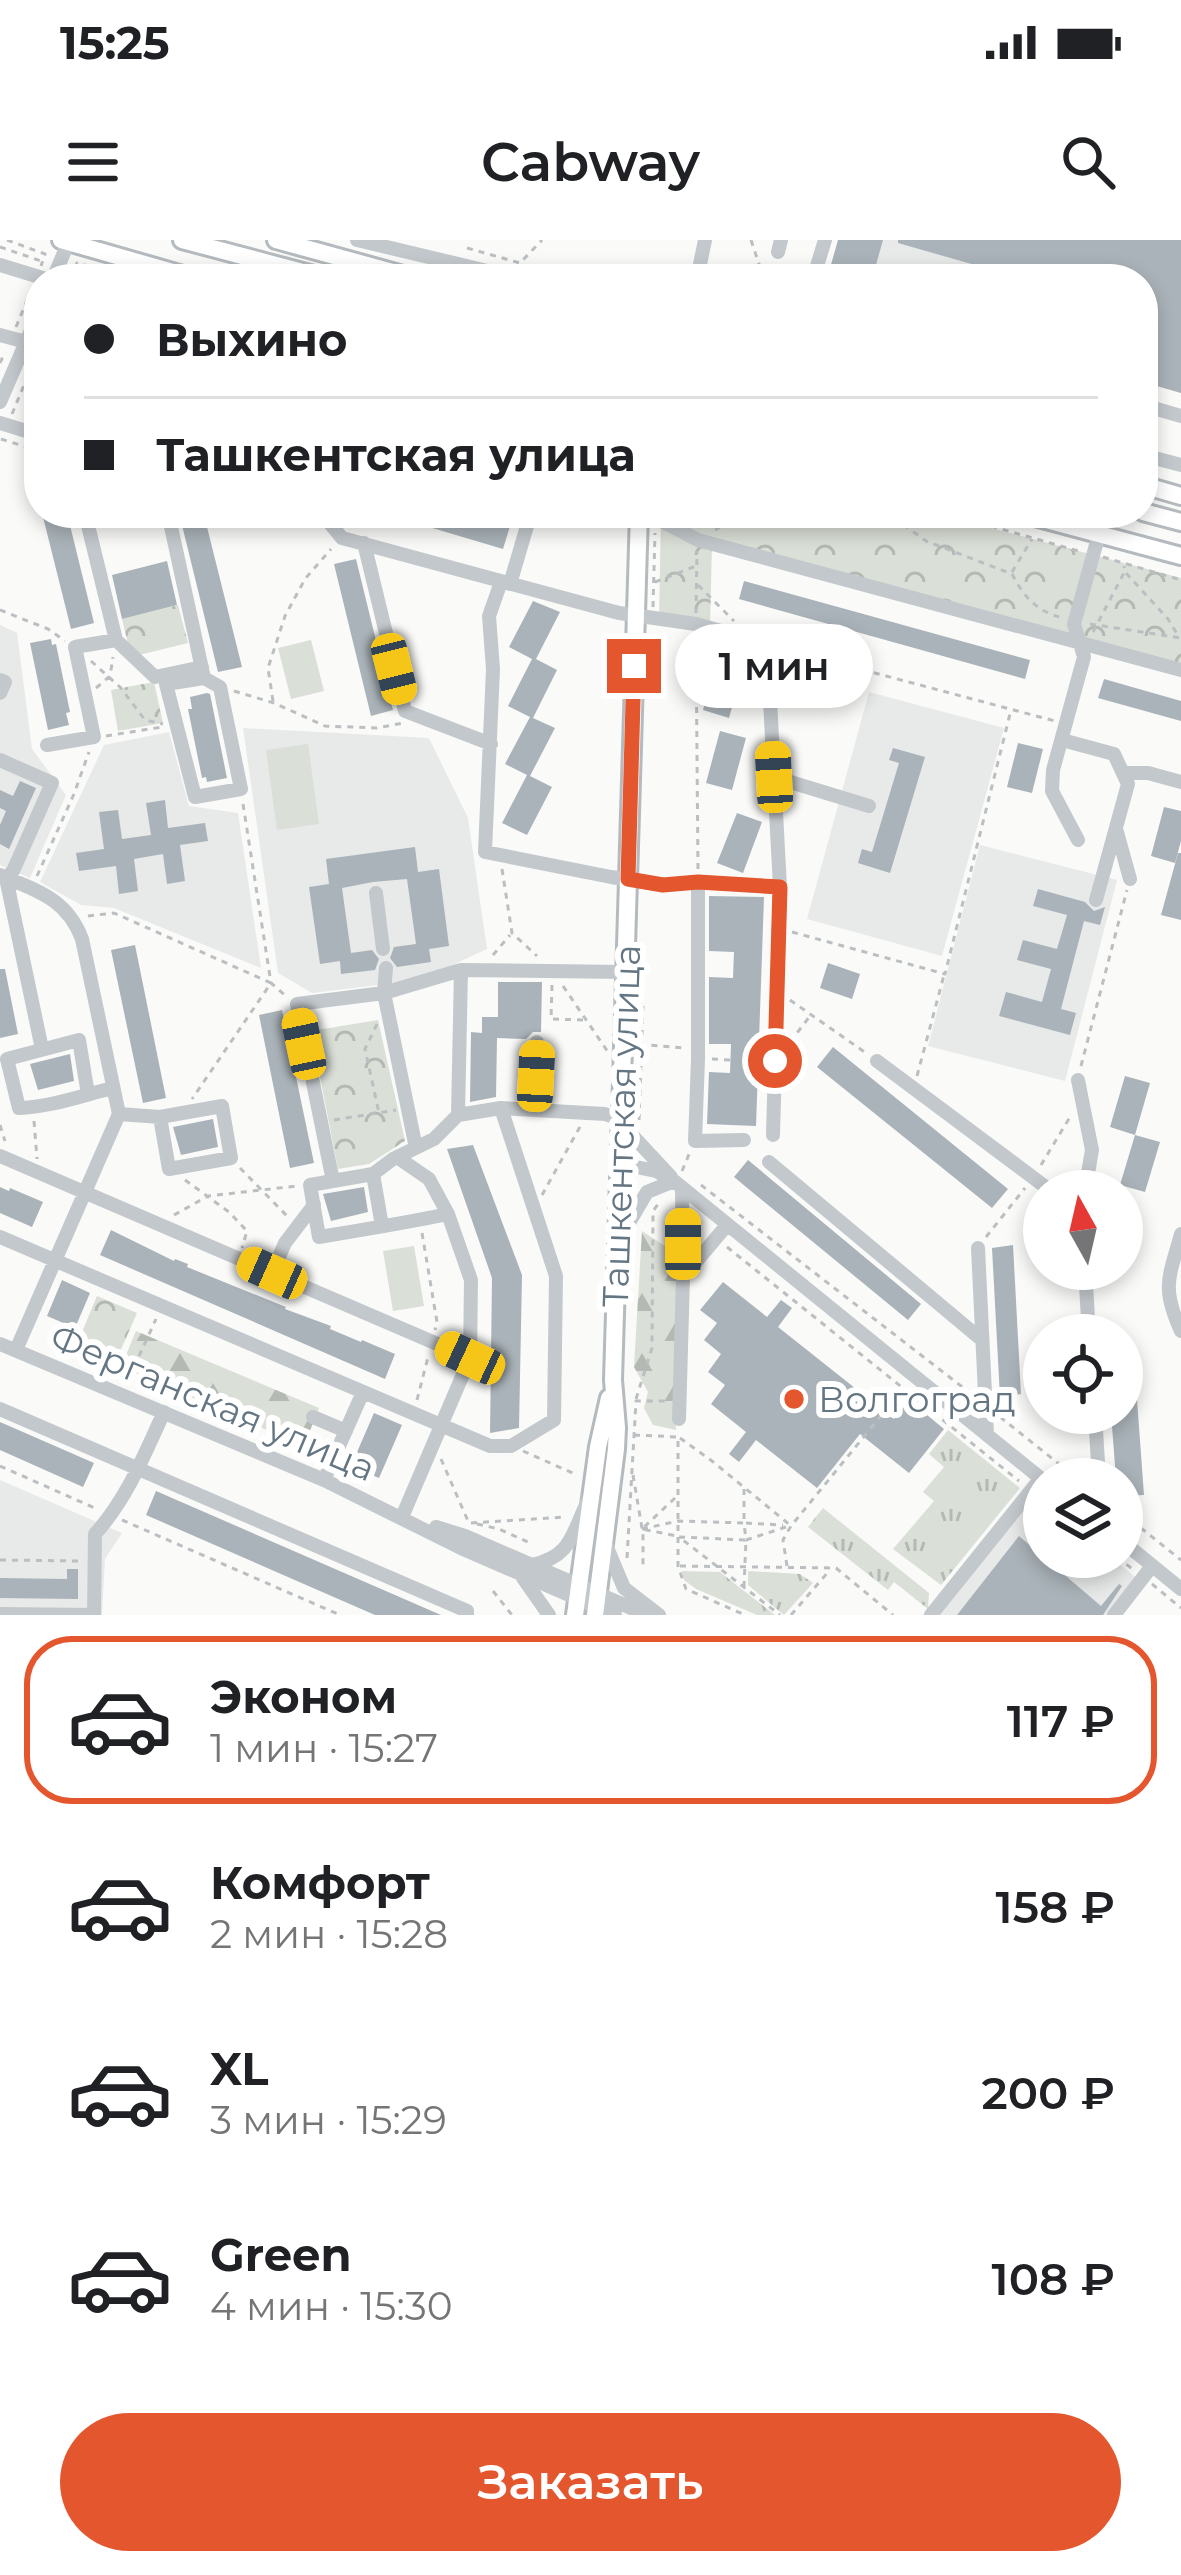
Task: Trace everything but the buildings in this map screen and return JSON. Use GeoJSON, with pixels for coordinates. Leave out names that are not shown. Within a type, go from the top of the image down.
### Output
{"type":"FeatureCollection","features":[{"type":"Feature","properties":{"kind":"main road"},"geometry":{"type":"LineString","coordinates":[[182,240],[272,264]]}},
{"type":"Feature","properties":{"kind":"main road"},"geometry":{"type":"LineString","coordinates":[[276,240],[363,264]]}},
{"type":"Feature","properties":{"kind":"main road"},"geometry":{"type":"LineString","coordinates":[[64,241],[144,264]]}},
{"type":"Feature","properties":{"kind":"main road","name":"Ташкентская улица"},"geometry":{"type":"LineString","coordinates":[[596,1605],[617,1428],[613,1380],[628,879],[647,528]]}},
{"type":"Feature","properties":{"kind":"main road"},"geometry":{"type":"LineString","coordinates":[[1076,528],[1181,556]]}},
{"type":"Feature","properties":{"kind":"main road","name":"Ташкентская улица"},"geometry":{"type":"LineString","coordinates":[[577,1600],[598,1447],[613,1380]]}},
{"type":"Feature","properties":{"kind":"street"},"geometry":{"type":"LineString","coordinates":[[357,240],[458,264]]}},
{"type":"Feature","properties":{"kind":"street"},"geometry":{"type":"LineString","coordinates":[[0,402],[19,341]]}},
{"type":"Feature","properties":{"kind":"street"},"geometry":{"type":"LineString","coordinates":[[90,528],[116,640],[155,676],[203,673]]}},
{"type":"Feature","properties":{"kind":"street"},"geometry":{"type":"LineString","coordinates":[[171,528],[203,673],[220,687],[241,789],[194,796],[166,684],[203,673]]}},
{"type":"Feature","properties":{"kind":"street"},"geometry":{"type":"LineString","coordinates":[[334,528],[342,538],[619,614],[696,624],[767,644],[780,887],[772,1135]]}},
{"type":"Feature","properties":{"kind":"street"},"geometry":{"type":"LineString","coordinates":[[526,528],[489,616],[493,669],[485,852],[663,885],[780,887]]}},
{"type":"Feature","properties":{"kind":"street"},"geometry":{"type":"LineString","coordinates":[[675,528],[698,539],[1181,670]]}},
{"type":"Feature","properties":{"kind":"street"},"geometry":{"type":"LineString","coordinates":[[1078,840],[1052,791],[1053,770],[1084,657],[1075,621],[1099,534]]}},
{"type":"Feature","properties":{"kind":"street"},"geometry":{"type":"LineString","coordinates":[[364,543],[405,711],[490,744]]}},
{"type":"Feature","properties":{"kind":"street"},"geometry":{"type":"LineString","coordinates":[[47,746],[94,737],[75,647],[116,640]]}},
{"type":"Feature","properties":{"kind":"street"},"geometry":{"type":"LineString","coordinates":[[0,680],[4,682],[0,693]]}},
{"type":"Feature","properties":{"kind":"street"},"geometry":{"type":"LineString","coordinates":[[1064,732],[1114,754],[1128,784],[1096,900]]}},
{"type":"Feature","properties":{"kind":"street"},"geometry":{"type":"LineString","coordinates":[[0,760],[52,783],[16,863],[3,876]]}},
{"type":"Feature","properties":{"kind":"street"},"geometry":{"type":"LineString","coordinates":[[1123,773],[1148,773],[1181,782]]}},
{"type":"Feature","properties":{"kind":"street"},"geometry":{"type":"LineString","coordinates":[[774,777],[869,806]]}},
{"type":"Feature","properties":{"kind":"street"},"geometry":{"type":"LineString","coordinates":[[1116,828],[1130,879]]}},
{"type":"Feature","properties":{"kind":"street"},"geometry":{"type":"LineString","coordinates":[[0,856],[16,863]]}},
{"type":"Feature","properties":{"kind":"street"},"geometry":{"type":"LineString","coordinates":[[3,876],[59,902],[74,917],[119,1114],[16,1350]]}},
{"type":"Feature","properties":{"kind":"street"},"geometry":{"type":"LineString","coordinates":[[3,876],[42,1049]]}},
{"type":"Feature","properties":{"kind":"street"},"geometry":{"type":"LineString","coordinates":[[698,882],[694,1141],[744,1140]]}},
{"type":"Feature","properties":{"kind":"street"},"geometry":{"type":"LineString","coordinates":[[376,893],[383,949]]}},
{"type":"Feature","properties":{"kind":"street"},"geometry":{"type":"LineString","coordinates":[[386,968],[384,993],[416,1148]]}},
{"type":"Feature","properties":{"kind":"street"},"geometry":{"type":"LineString","coordinates":[[333,1181],[296,1004],[384,993],[461,970],[625,972]]}},
{"type":"Feature","properties":{"kind":"street"},"geometry":{"type":"LineString","coordinates":[[458,1115],[461,970]]}},
{"type":"Feature","properties":{"kind":"street"},"geometry":{"type":"LineString","coordinates":[[88,1094],[80,1040],[7,1059],[20,1108],[32,1108],[113,1088]]}},
{"type":"Feature","properties":{"kind":"street"},"geometry":{"type":"LineString","coordinates":[[534,1110],[537,1042]]}},
{"type":"Feature","properties":{"kind":"street"},"geometry":{"type":"LineString","coordinates":[[878,1061],[1023,1170]]}},
{"type":"Feature","properties":{"kind":"street"},"geometry":{"type":"LineString","coordinates":[[1078,1080],[1092,1150],[1089,1170]]}},
{"type":"Feature","properties":{"kind":"street"},"geometry":{"type":"LineString","coordinates":[[119,1114],[160,1117],[222,1106],[231,1158],[169,1169],[160,1117]]}},
{"type":"Feature","properties":{"kind":"street"},"geometry":{"type":"LineString","coordinates":[[0,1237],[490,1447],[511,1446],[554,1420],[556,1276],[501,1108]]}},
{"type":"Feature","properties":{"kind":"street"},"geometry":{"type":"LineString","coordinates":[[448,1214],[319,1237],[310,1185],[373,1174],[434,1139],[458,1115],[501,1108],[605,1114],[622,1120],[727,1225],[857,1327],[1023,1469]]}},
{"type":"Feature","properties":{"kind":"street"},"geometry":{"type":"LineString","coordinates":[[398,1157],[429,1179],[448,1214],[471,1280],[470,1358],[402,1516]]}},
{"type":"Feature","properties":{"kind":"street"},"geometry":{"type":"LineString","coordinates":[[5,1158],[470,1358]]}},
{"type":"Feature","properties":{"kind":"street"},"geometry":{"type":"LineString","coordinates":[[770,1162],[982,1340]]}},
{"type":"Feature","properties":{"kind":"street"},"geometry":{"type":"LineString","coordinates":[[621,1164],[679,1176]]}},
{"type":"Feature","properties":{"kind":"street"},"geometry":{"type":"LineString","coordinates":[[373,1174],[382,1226]]}},
{"type":"Feature","properties":{"kind":"street"},"geometry":{"type":"LineString","coordinates":[[618,1242],[647,1192],[679,1176]]}},
{"type":"Feature","properties":{"kind":"street"},"geometry":{"type":"LineString","coordinates":[[679,1176],[680,1419]]}},
{"type":"Feature","properties":{"kind":"street"},"geometry":{"type":"LineString","coordinates":[[272,1273],[285,1243],[314,1204]]}},
{"type":"Feature","properties":{"kind":"street"},"geometry":{"type":"LineString","coordinates":[[683,1276],[727,1225]]}},
{"type":"Feature","properties":{"kind":"street"},"geometry":{"type":"LineString","coordinates":[[1181,1234],[1168,1284],[1169,1305],[1181,1331]]}},
{"type":"Feature","properties":{"kind":"street"},"geometry":{"type":"LineString","coordinates":[[978,1248],[987,1436]]}},
{"type":"Feature","properties":{"kind":"street","name":"Ферганская улица"},"geometry":{"type":"LineString","coordinates":[[0,1343],[402,1516],[465,1536],[577,1600],[647,1615]]}},
{"type":"Feature","properties":{"kind":"street"},"geometry":{"type":"LineString","coordinates":[[325,1480],[363,1392]]}},
{"type":"Feature","properties":{"kind":"street"},"geometry":{"type":"LineString","coordinates":[[0,1409],[467,1615]]}},
{"type":"Feature","properties":{"kind":"street"},"geometry":{"type":"LineString","coordinates":[[0,1614],[94,1615],[95,1534],[140,1468],[164,1412]]}},
{"type":"Feature","properties":{"kind":"street"},"geometry":{"type":"LineString","coordinates":[[313,1417],[346,1431]]}},
{"type":"Feature","properties":{"kind":"street"},"geometry":{"type":"LineString","coordinates":[[549,1615],[526,1569],[552,1560],[565,1549],[592,1491]]}},
{"type":"Feature","properties":{"kind":"street"},"geometry":{"type":"LineString","coordinates":[[931,1615],[1023,1502]]}},
{"type":"Feature","properties":{"kind":"street"},"geometry":{"type":"LineString","coordinates":[[604,1540],[627,1592],[658,1615]]}},
{"type":"Feature","properties":{"kind":"street"},"geometry":{"type":"LineString","coordinates":[[1143,1558],[1181,1588]]}},
{"type":"Feature","properties":{"kind":"street"},"geometry":{"type":"LineString","coordinates":[[1114,1615],[1152,1566]]}},
{"type":"Feature","properties":{"kind":"street","name":"Ферганская улица"},"geometry":{"type":"LineString","coordinates":[[596,1605],[615,1615]]}},
{"type":"Feature","properties":{"kind":"path"},"geometry":{"type":"LineString","coordinates":[[7,240],[45,254],[45,264]]}},
{"type":"Feature","properties":{"kind":"path"},"geometry":{"type":"LineString","coordinates":[[467,248],[520,263],[542,240]]}},
{"type":"Feature","properties":{"kind":"path"},"geometry":{"type":"LineString","coordinates":[[0,363],[19,341]]}},
{"type":"Feature","properties":{"kind":"path"},"geometry":{"type":"LineString","coordinates":[[3,429],[19,341]]}},
{"type":"Feature","properties":{"kind":"path"},"geometry":{"type":"LineString","coordinates":[[644,616],[653,583],[648,528]]}},
{"type":"Feature","properties":{"kind":"path"},"geometry":{"type":"LineString","coordinates":[[698,882],[696,566],[698,539],[718,528]]}},
{"type":"Feature","properties":{"kind":"path"},"geometry":{"type":"LineString","coordinates":[[909,528],[926,541],[1012,574],[1025,597],[1046,613],[1180,638]]}},
{"type":"Feature","properties":{"kind":"path"},"geometry":{"type":"LineString","coordinates":[[998,528],[1181,580]]}},
{"type":"Feature","properties":{"kind":"path"},"geometry":{"type":"LineString","coordinates":[[274,703],[268,668],[285,616],[305,578],[342,538]]}},
{"type":"Feature","properties":{"kind":"path"},"geometry":{"type":"LineString","coordinates":[[1012,574],[1033,538]]}},
{"type":"Feature","properties":{"kind":"path"},"geometry":{"type":"LineString","coordinates":[[1123,563],[1180,638]]}},
{"type":"Feature","properties":{"kind":"path"},"geometry":{"type":"LineString","coordinates":[[653,583],[696,566]]}},
{"type":"Feature","properties":{"kind":"path"},"geometry":{"type":"LineString","coordinates":[[1084,644],[1125,571]]}},
{"type":"Feature","properties":{"kind":"path"},"geometry":{"type":"LineString","coordinates":[[697,584],[752,639]]}},
{"type":"Feature","properties":{"kind":"path"},"geometry":{"type":"LineString","coordinates":[[0,610],[49,629],[110,676],[146,720],[170,726],[94,737],[31,889]]}},
{"type":"Feature","properties":{"kind":"path"},"geometry":{"type":"LineString","coordinates":[[85,697],[110,676],[116,640]]}},
{"type":"Feature","properties":{"kind":"path"},"geometry":{"type":"LineString","coordinates":[[767,644],[1011,710],[1064,732]]}},
{"type":"Feature","properties":{"kind":"path"},"geometry":{"type":"LineString","coordinates":[[220,687],[274,703],[325,726],[377,728],[426,719]]}},
{"type":"Feature","properties":{"kind":"path"},"geometry":{"type":"LineString","coordinates":[[914,1088],[1011,710]]}},
{"type":"Feature","properties":{"kind":"path"},"geometry":{"type":"LineString","coordinates":[[182,1113],[271,983],[241,789]]}},
{"type":"Feature","properties":{"kind":"path"},"geometry":{"type":"LineString","coordinates":[[1078,1080],[1130,879]]}},
{"type":"Feature","properties":{"kind":"path"},"geometry":{"type":"LineString","coordinates":[[74,917],[114,913],[271,983],[296,1004]]}},
{"type":"Feature","properties":{"kind":"path"},"geometry":{"type":"LineString","coordinates":[[779,929],[945,974]]}},
{"type":"Feature","properties":{"kind":"path"},"geometry":{"type":"LineString","coordinates":[[480,970],[512,933]]}},
{"type":"Feature","properties":{"kind":"path"},"geometry":{"type":"LineString","coordinates":[[552,971],[551,1019],[588,1020]]}},
{"type":"Feature","properties":{"kind":"path"},"geometry":{"type":"LineString","coordinates":[[777,992],[878,1061]]}},
{"type":"Feature","properties":{"kind":"path"},"geometry":{"type":"LineString","coordinates":[[640,1132],[644,1004]]}},
{"type":"Feature","properties":{"kind":"path"},"geometry":{"type":"LineString","coordinates":[[775,1061],[811,1015]]}},
{"type":"Feature","properties":{"kind":"path"},"geometry":{"type":"LineString","coordinates":[[378,1021],[365,1049],[379,1113]]}},
{"type":"Feature","properties":{"kind":"path"},"geometry":{"type":"LineString","coordinates":[[1038,1170],[1082,1099]]}},
{"type":"Feature","properties":{"kind":"path"},"geometry":{"type":"LineString","coordinates":[[32,1108],[39,1173]]}},
{"type":"Feature","properties":{"kind":"path"},"geometry":{"type":"LineString","coordinates":[[321,1122],[407,1108]]}},
{"type":"Feature","properties":{"kind":"path"},"geometry":{"type":"LineString","coordinates":[[534,1210],[588,1113]]}},
{"type":"Feature","properties":{"kind":"path"},"geometry":{"type":"LineString","coordinates":[[0,1125],[5,1158]]}},
{"type":"Feature","properties":{"kind":"path"},"geometry":{"type":"LineString","coordinates":[[694,1141],[679,1176],[1052,1458]]}},
{"type":"Feature","properties":{"kind":"path"},"geometry":{"type":"LineString","coordinates":[[231,1158],[297,1227]]}},
{"type":"Feature","properties":{"kind":"path"},"geometry":{"type":"LineString","coordinates":[[200,1164],[208,1196]]}},
{"type":"Feature","properties":{"kind":"path"},"geometry":{"type":"LineString","coordinates":[[169,1169],[247,1231],[239,1259]]}},
{"type":"Feature","properties":{"kind":"path"},"geometry":{"type":"LineString","coordinates":[[159,1225],[208,1196],[310,1185]]}},
{"type":"Feature","properties":{"kind":"path"},"geometry":{"type":"LineString","coordinates":[[978,1248],[1023,1191]]}},
{"type":"Feature","properties":{"kind":"path"},"geometry":{"type":"LineString","coordinates":[[627,1572],[636,1401],[652,1348],[653,1211]]}},
{"type":"Feature","properties":{"kind":"path"},"geometry":{"type":"LineString","coordinates":[[414,1414],[437,1322],[420,1220]]}},
{"type":"Feature","properties":{"kind":"path"},"geometry":{"type":"LineString","coordinates":[[716,1238],[903,1388],[1023,1472]]}},
{"type":"Feature","properties":{"kind":"path"},"geometry":{"type":"LineString","coordinates":[[129,1378],[162,1306]]}},
{"type":"Feature","properties":{"kind":"path"},"geometry":{"type":"LineString","coordinates":[[787,1568],[783,1540],[791,1526],[903,1388]]}},
{"type":"Feature","properties":{"kind":"path"},"geometry":{"type":"LineString","coordinates":[[636,1401],[665,1401]]}},
{"type":"Feature","properties":{"kind":"path"},"geometry":{"type":"LineString","coordinates":[[634,1435],[678,1437],[791,1526]]}},
{"type":"Feature","properties":{"kind":"path"},"geometry":{"type":"LineString","coordinates":[[678,1437],[678,1566],[686,1588],[745,1615]]}},
{"type":"Feature","properties":{"kind":"path"},"geometry":{"type":"LineString","coordinates":[[435,1444],[469,1523]]}},
{"type":"Feature","properties":{"kind":"path"},"geometry":{"type":"LineString","coordinates":[[511,1446],[577,1475]]}},
{"type":"Feature","properties":{"kind":"path"},"geometry":{"type":"LineString","coordinates":[[0,1466],[340,1615]]}},
{"type":"Feature","properties":{"kind":"path"},"geometry":{"type":"LineString","coordinates":[[632,1468],[643,1567]]}},
{"type":"Feature","properties":{"kind":"path"},"geometry":{"type":"LineString","coordinates":[[744,1587],[745,1487]]}},
{"type":"Feature","properties":{"kind":"path"},"geometry":{"type":"LineString","coordinates":[[642,1528],[678,1495]]}},
{"type":"Feature","properties":{"kind":"path"},"geometry":{"type":"LineString","coordinates":[[469,1523],[565,1517]]}},
{"type":"Feature","properties":{"kind":"path"},"geometry":{"type":"LineString","coordinates":[[642,1528],[678,1521],[791,1526]]}},
{"type":"Feature","properties":{"kind":"path"},"geometry":{"type":"LineString","coordinates":[[469,1523],[499,1529],[530,1543]]}},
{"type":"Feature","properties":{"kind":"path"},"geometry":{"type":"LineString","coordinates":[[642,1528],[679,1537],[746,1540],[791,1526]]}},
{"type":"Feature","properties":{"kind":"path"},"geometry":{"type":"LineString","coordinates":[[1143,1530],[1181,1560]]}},
{"type":"Feature","properties":{"kind":"path"},"geometry":{"type":"LineString","coordinates":[[679,1537],[780,1615]]}},
{"type":"Feature","properties":{"kind":"path"},"geometry":{"type":"LineString","coordinates":[[0,1560],[95,1561]]}},
{"type":"Feature","properties":{"kind":"path"},"geometry":{"type":"LineString","coordinates":[[678,1566],[836,1568],[893,1615]]}},
{"type":"Feature","properties":{"kind":"path"},"geometry":{"type":"LineString","coordinates":[[790,1615],[831,1568]]}},
{"type":"Feature","properties":{"kind":"path"},"geometry":{"type":"LineString","coordinates":[[493,1591],[512,1615]]}},
{"type":"Feature","properties":{"kind":"shaded area"},"geometry":{"type":"Polygon","coordinates":[[[838,240],[1181,240],[1181,393],[1158,386],[1158,264],[831,264],[838,240]]]}},
{"type":"Feature","properties":{"kind":"shaded area"},"geometry":{"type":"Polygon","coordinates":[[[0,625],[17,633],[32,749],[66,795],[30,878],[0,865],[0,625]]]}},
{"type":"Feature","properties":{"kind":"shaded area"},"geometry":{"type":"Polygon","coordinates":[[[869,692],[1004,728],[942,956],[807,919],[869,692]]]}},
{"type":"Feature","properties":{"kind":"shaded area"},"geometry":{"type":"Polygon","coordinates":[[[243,728],[429,738],[468,818],[487,949],[420,980],[312,993],[278,973],[243,728]]]}},
{"type":"Feature","properties":{"kind":"shaded area"},"geometry":{"type":"Polygon","coordinates":[[[169,732],[189,806],[238,813],[261,968],[114,908],[81,905],[40,882],[104,745],[169,732]]]}},
{"type":"Feature","properties":{"kind":"shaded area"},"geometry":{"type":"Polygon","coordinates":[[[980,845],[1117,880],[1065,1081],[928,1046],[980,845]]]}},
{"type":"Feature","properties":{"kind":"shaded area"},"geometry":{"type":"Polygon","coordinates":[[[0,1480],[122,1533],[105,1559],[102,1615],[0,1615],[0,1480]]]}},
{"type":"Feature","properties":{"kind":"shaded area"},"geometry":{"type":"Polygon","coordinates":[[[1023,1509],[1023,1578],[1138,1579],[1112,1615],[940,1615],[1023,1509]]]}},
{"type":"Feature","properties":{"kind":"green space"},"geometry":{"type":"Polygon","coordinates":[[[661,528],[991,528],[1181,578],[1181,667],[712,543],[710,628],[659,620],[661,528]]]}},
{"type":"Feature","properties":{"kind":"green space"},"geometry":{"type":"Polygon","coordinates":[[[178,605],[188,643],[139,655],[130,652],[122,619],[178,605]]]}},
{"type":"Feature","properties":{"kind":"green space"},"geometry":{"type":"Polygon","coordinates":[[[311,640],[324,691],[291,699],[278,648],[311,640]]]}},
{"type":"Feature","properties":{"kind":"green space"},"geometry":{"type":"Polygon","coordinates":[[[154,682],[163,723],[118,731],[111,690],[154,682]]]}},
{"type":"Feature","properties":{"kind":"green space"},"geometry":{"type":"Polygon","coordinates":[[[308,744],[319,824],[277,830],[266,750],[308,744]]]}},
{"type":"Feature","properties":{"kind":"green space"},"geometry":{"type":"Polygon","coordinates":[[[378,1020],[405,1141],[369,1164],[338,1169],[311,1031],[378,1020]]]}},
{"type":"Feature","properties":{"kind":"green space"},"geometry":{"type":"Polygon","coordinates":[[[642,1231],[674,1252],[679,1316],[676,1430],[653,1425],[644,1408],[648,1392],[634,1367],[642,1231]]]}},
{"type":"Feature","properties":{"kind":"green space"},"geometry":{"type":"Polygon","coordinates":[[[414,1246],[424,1306],[393,1311],[383,1251],[414,1246]]]}},
{"type":"Feature","properties":{"kind":"green space"},"geometry":{"type":"Polygon","coordinates":[[[97,1296],[137,1313],[119,1354],[80,1337],[97,1296]]]}},
{"type":"Feature","properties":{"kind":"green space"},"geometry":{"type":"Polygon","coordinates":[[[136,1331],[319,1408],[304,1446],[121,1367],[136,1331]]]}},
{"type":"Feature","properties":{"kind":"green space"},"geometry":{"type":"Polygon","coordinates":[[[948,1430],[1020,1488],[941,1585],[893,1549],[934,1501],[923,1492],[944,1467],[929,1454],[948,1430]]]}},
{"type":"Feature","properties":{"kind":"green space"},"geometry":{"type":"Polygon","coordinates":[[[823,1508],[929,1593],[928,1609],[894,1582],[888,1590],[808,1527],[823,1508]]]}},
{"type":"Feature","properties":{"kind":"green space"},"geometry":{"type":"Polygon","coordinates":[[[682,1571],[720,1572],[775,1615],[757,1615],[696,1589],[684,1580],[682,1571]]]}},
{"type":"Feature","properties":{"kind":"green space"},"geometry":{"type":"Polygon","coordinates":[[[748,1571],[800,1574],[813,1583],[784,1615],[748,1585],[748,1571]]]}},
{"type":"Feature","properties":{"kind":"place","name":"Волгоград"},"geometry":{"type":"Point","coordinates":[794,1399]}},
{"type":"Feature","properties":{"kind":"route"},"geometry":{"type":"LineString","coordinates":[[634,666],[628,879],[663,885],[780,887],[775,1061]]}}]}
